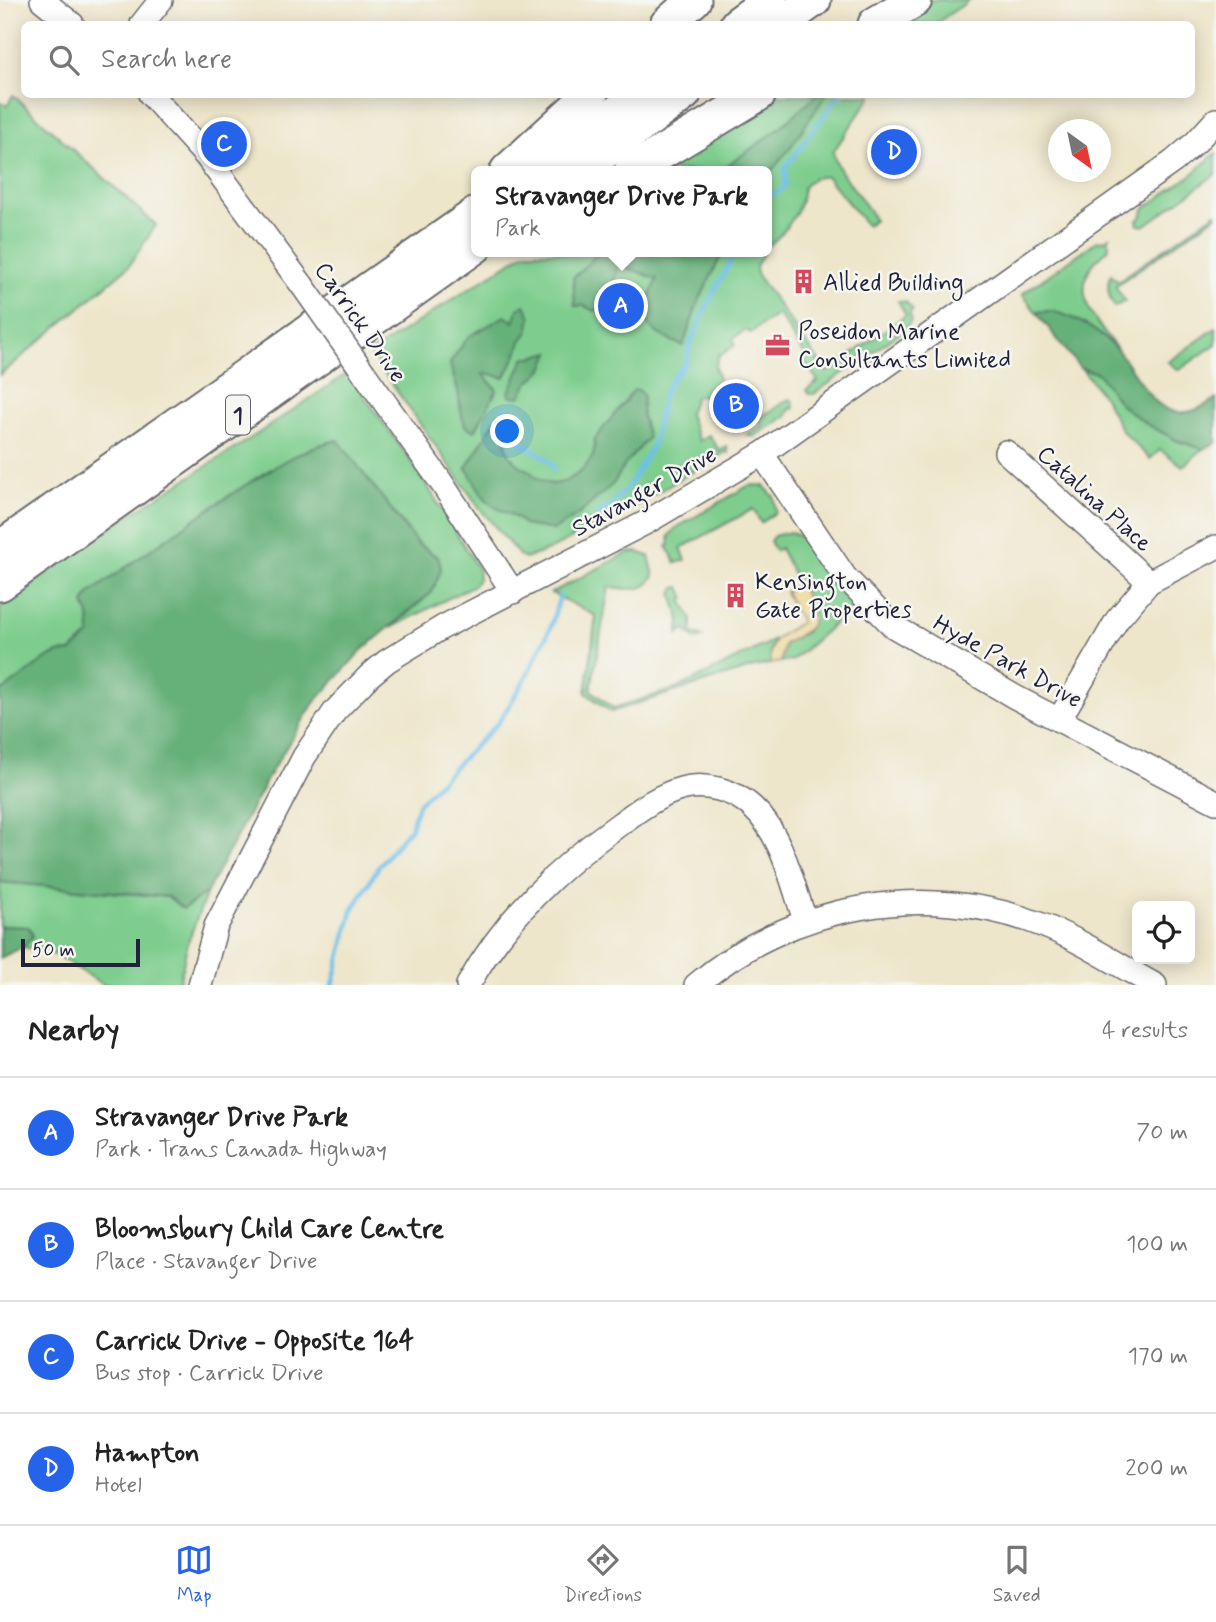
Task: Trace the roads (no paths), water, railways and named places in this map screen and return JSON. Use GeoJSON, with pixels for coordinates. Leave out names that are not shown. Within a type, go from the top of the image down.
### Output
{"type":"FeatureCollection","features":[{"type":"Feature","properties":{"kind":"highway"},"geometry":{"type":"LineString","coordinates":[[670,21],[694,0]]}},
{"type":"Feature","properties":{"kind":"highway"},"geometry":{"type":"LineString","coordinates":[[741,21],[770,0]]}},
{"type":"Feature","properties":{"kind":"highway"},"geometry":{"type":"LineString","coordinates":[[784,21],[814,0]]}},
{"type":"Feature","properties":{"kind":"highway"},"geometry":{"type":"LineString","coordinates":[[880,21],[915,0]]}},
{"type":"Feature","properties":{"kind":"highway"},"geometry":{"type":"LineString","coordinates":[[512,166],[587,98]]}},
{"type":"Feature","properties":{"kind":"highway"},"geometry":{"type":"LineString","coordinates":[[543,166],[636,98]]}},
{"type":"Feature","properties":{"kind":"highway"},"geometry":{"type":"LineString","coordinates":[[586,166],[679,98]]}},
{"type":"Feature","properties":{"kind":"highway"},"geometry":{"type":"LineString","coordinates":[[639,166],[752,98]]}},
{"type":"Feature","properties":{"kind":"highway"},"geometry":{"type":"LineString","coordinates":[[203,406],[471,200]]}},
{"type":"Feature","properties":{"kind":"highway","name":"1"},"geometry":{"type":"LineString","coordinates":[[0,548],[471,218]]}},
{"type":"Feature","properties":{"kind":"highway","name":"1"},"geometry":{"type":"LineString","coordinates":[[0,584],[471,250]]}},
{"type":"Feature","properties":{"kind":"highway"},"geometry":{"type":"LineString","coordinates":[[272,390],[492,257]]}},
{"type":"Feature","properties":{"kind":"street"},"geometry":{"type":"LineString","coordinates":[[42,0],[68,21]]}},
{"type":"Feature","properties":{"kind":"street"},"geometry":{"type":"LineString","coordinates":[[144,21],[161,0]]}},
{"type":"Feature","properties":{"kind":"street","name":"Carrick Drive"},"geometry":{"type":"LineString","coordinates":[[154,98],[211,162],[302,285],[441,482],[513,592]]}},
{"type":"Feature","properties":{"kind":"street","name":"Stavanger Drive"},"geometry":{"type":"LineString","coordinates":[[200,985],[208,950],[230,898],[304,757],[335,711],[387,661],[443,627],[645,523],[762,454],[1174,161],[1216,120]]}},
{"type":"Feature","properties":{"kind":"street","name":"Catalina Place"},"geometry":{"type":"LineString","coordinates":[[1006,452],[1149,582]]}},
{"type":"Feature","properties":{"kind":"street","name":"Hyde Park Drive"},"geometry":{"type":"LineString","coordinates":[[762,454],[845,577],[893,626],[1015,698],[1215,799]]}},
{"type":"Feature","properties":{"kind":"street"},"geometry":{"type":"LineString","coordinates":[[1059,720],[1117,620],[1149,582],[1216,547]]}},
{"type":"Feature","properties":{"kind":"street"},"geometry":{"type":"LineString","coordinates":[[468,985],[501,934],[538,891],[598,839],[649,803],[682,788],[713,787],[733,793],[750,804],[764,819],[776,838],[805,920]]}},
{"type":"Feature","properties":{"kind":"street"},"geometry":{"type":"LineString","coordinates":[[696,985],[730,959],[766,937],[805,920],[851,909],[926,902],[997,910],[1043,925],[1155,985]]}},
{"type":"Feature","properties":{"kind":"waterway"},"geometry":{"type":"LineString","coordinates":[[772,194],[785,186],[785,168],[837,98]]}},
{"type":"Feature","properties":{"kind":"waterway"},"geometry":{"type":"LineString","coordinates":[[596,514],[609,507],[629,486],[653,445],[663,395],[685,364],[690,344],[708,303],[733,257]]}},
{"type":"Feature","properties":{"kind":"waterway"},"geometry":{"type":"LineString","coordinates":[[503,409],[518,414],[515,436],[548,460],[554,470]]}},
{"type":"Feature","properties":{"kind":"waterway"},"geometry":{"type":"LineString","coordinates":[[333,985],[352,911],[379,866],[411,827],[418,804],[498,723],[522,685],[550,629],[560,596]]}},
{"type":"Feature","properties":{"kind":"place","name":"Carrick Drive - Opposite 164"},"geometry":{"type":"Point","coordinates":[224,144]}},
{"type":"Feature","properties":{"kind":"place","name":"Hampton"},"geometry":{"type":"Point","coordinates":[894,152]}},
{"type":"Feature","properties":{"kind":"place","name":"Allied Building"},"geometry":{"type":"Point","coordinates":[803,282]}},
{"type":"Feature","properties":{"kind":"place","name":"Stravanger Drive Park"},"geometry":{"type":"Point","coordinates":[621,306]}},
{"type":"Feature","properties":{"kind":"place","name":"Poseidon Marine Consultants Limited"},"geometry":{"type":"Point","coordinates":[778,345]}},
{"type":"Feature","properties":{"kind":"place","name":"Bloomsbury Child Care Centre"},"geometry":{"type":"Point","coordinates":[736,406]}},
{"type":"Feature","properties":{"kind":"place","name":"Kensington Gate Properties"},"geometry":{"type":"Point","coordinates":[735,595]}}]}
